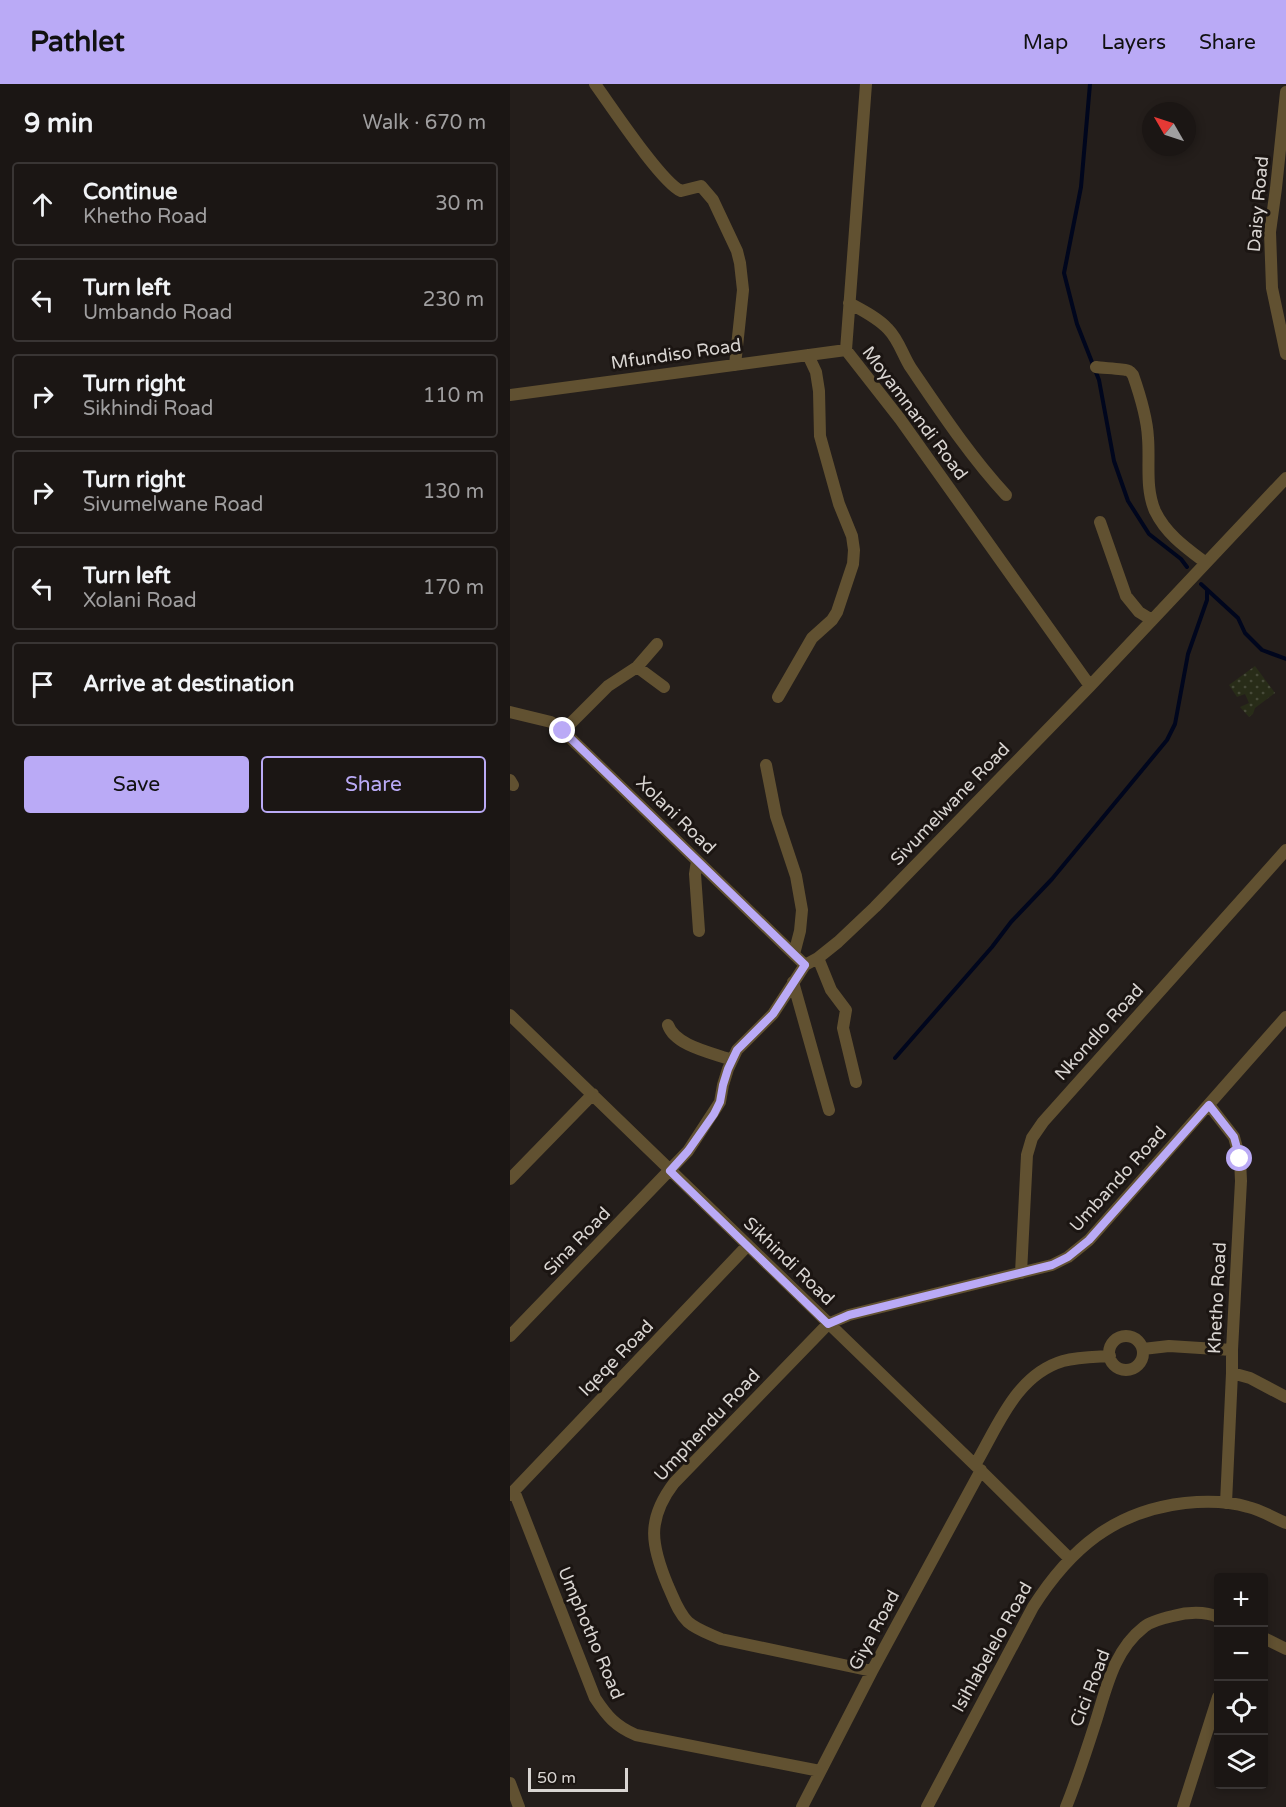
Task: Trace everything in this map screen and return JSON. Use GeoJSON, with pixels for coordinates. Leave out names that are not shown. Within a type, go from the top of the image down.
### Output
{"type":"FeatureCollection","features":[{"type":"Feature","properties":{"kind":"street"},"geometry":{"type":"LineString","coordinates":[[596,84],[674,188],[681,191],[701,186],[713,200],[740,263],[743,290],[735,365]]}},
{"type":"Feature","properties":{"kind":"street","name":"Moyamnandi Road"},"geometry":{"type":"LineString","coordinates":[[866,84],[846,350],[900,419],[1090,686]]}},
{"type":"Feature","properties":{"kind":"street","name":"Daisy Road"},"geometry":{"type":"LineString","coordinates":[[1286,92],[1270,232],[1272,288],[1286,354]]}},
{"type":"Feature","properties":{"kind":"street"},"geometry":{"type":"LineString","coordinates":[[849,303],[886,327],[901,347],[908,363],[939,410],[1006,495]]}},
{"type":"Feature","properties":{"kind":"street","name":"Mfundiso Road"},"geometry":{"type":"LineString","coordinates":[[510,394],[846,350]]}},
{"type":"Feature","properties":{"kind":"street"},"geometry":{"type":"LineString","coordinates":[[778,697],[812,638],[832,620],[837,612],[853,564],[852,536],[839,504],[820,436],[816,372],[808,355]]}},
{"type":"Feature","properties":{"kind":"street"},"geometry":{"type":"LineString","coordinates":[[1096,367],[1124,369],[1133,375],[1146,420],[1150,494],[1155,510],[1172,536],[1206,563]]}},
{"type":"Feature","properties":{"kind":"street","name":"Sivumelwane Road"},"geometry":{"type":"LineString","coordinates":[[670,1171],[688,1151],[717,1108],[723,1085],[737,1050],[773,1014],[805,965],[818,958],[875,907],[1090,686],[1286,478]]}},
{"type":"Feature","properties":{"kind":"street"},"geometry":{"type":"LineString","coordinates":[[1100,522],[1126,596],[1139,612],[1152,620]]}},
{"type":"Feature","properties":{"kind":"street"},"geometry":{"type":"LineString","coordinates":[[563,731],[608,687],[637,667],[657,644]]}},
{"type":"Feature","properties":{"kind":"street"},"geometry":{"type":"LineString","coordinates":[[637,667],[664,687]]}},
{"type":"Feature","properties":{"kind":"street","name":"Xolani Road"},"geometry":{"type":"LineString","coordinates":[[510,712],[551,722],[563,731],[805,965]]}},
{"type":"Feature","properties":{"kind":"street"},"geometry":{"type":"LineString","coordinates":[[766,765],[776,816],[796,876],[802,910],[794,954]]}},
{"type":"Feature","properties":{"kind":"street","name":"Nkondlo Road"},"geometry":{"type":"LineString","coordinates":[[1021,1273],[1027,1155],[1032,1138],[1043,1122],[1286,850]]}},
{"type":"Feature","properties":{"kind":"street"},"geometry":{"type":"LineString","coordinates":[[697,861],[695,874],[699,931]]}},
{"type":"Feature","properties":{"kind":"street"},"geometry":{"type":"LineString","coordinates":[[818,958],[831,990],[846,1010],[843,1028],[856,1082]]}},
{"type":"Feature","properties":{"kind":"street"},"geometry":{"type":"LineString","coordinates":[[793,982],[830,1110]]}},
{"type":"Feature","properties":{"kind":"street","name":"Sikhindi Road"},"geometry":{"type":"LineString","coordinates":[[511,1018],[593,1094],[1069,1558]]}},
{"type":"Feature","properties":{"kind":"street"},"geometry":{"type":"LineString","coordinates":[[668,1025],[672,1033],[699,1049],[732,1059]]}},
{"type":"Feature","properties":{"kind":"street","name":"Umbando Road"},"geometry":{"type":"LineString","coordinates":[[828,1324],[849,1315],[1052,1265],[1068,1257],[1089,1240],[1283,1025]]}},
{"type":"Feature","properties":{"kind":"street"},"geometry":{"type":"LineString","coordinates":[[510,1179],[593,1094]]}},
{"type":"Feature","properties":{"kind":"street","name":"Khetho Road"},"geometry":{"type":"LineString","coordinates":[[1209,1105],[1234,1137],[1240,1159],[1241,1181],[1226,1503]]}},
{"type":"Feature","properties":{"kind":"street","name":"Sina Road"},"geometry":{"type":"LineString","coordinates":[[510,1336],[670,1171]]}},
{"type":"Feature","properties":{"kind":"street","name":"Iqeqe Road"},"geometry":{"type":"LineString","coordinates":[[512,1493],[748,1245]]}},
{"type":"Feature","properties":{"kind":"street","name":"Umphendu Road"},"geometry":{"type":"LineString","coordinates":[[828,1324],[674,1483],[656,1513],[655,1548],[678,1609],[689,1623],[702,1631],[721,1639],[872,1671]]}},
{"type":"Feature","properties":{"kind":"street"},"geometry":{"type":"LineString","coordinates":[[1126,1336],[1137,1339],[1143,1349],[1141,1361],[1133,1369],[1127,1370],[1116,1366],[1110,1356],[1115,1340],[1126,1336]]}},
{"type":"Feature","properties":{"kind":"street"},"geometry":{"type":"LineString","coordinates":[[1143,1349],[1169,1346],[1232,1350]]}},
{"type":"Feature","properties":{"kind":"street","name":"Giya Road"},"geometry":{"type":"LineString","coordinates":[[802,1807],[1016,1394],[1033,1376],[1048,1367],[1064,1361],[1110,1356]]}},
{"type":"Feature","properties":{"kind":"street"},"geometry":{"type":"LineString","coordinates":[[1232,1373],[1250,1378],[1286,1396]]}},
{"type":"Feature","properties":{"kind":"street","name":"Umphotho Road"},"geometry":{"type":"LineString","coordinates":[[512,1493],[595,1698],[607,1716],[621,1728],[636,1735],[820,1771]]}},
{"type":"Feature","properties":{"kind":"street","name":"Isihlabelelo Road"},"geometry":{"type":"LineString","coordinates":[[927,1807],[1033,1607],[1049,1582],[1069,1558],[1084,1545],[1138,1513],[1186,1503],[1226,1503],[1250,1507],[1286,1523]]}},
{"type":"Feature","properties":{"kind":"street","name":"Cici Road"},"geometry":{"type":"LineString","coordinates":[[1066,1807],[1116,1661],[1127,1643],[1145,1626],[1163,1618],[1186,1612],[1214,1615]]}},
{"type":"Feature","properties":{"kind":"street"},"geometry":{"type":"LineString","coordinates":[[1268,1640],[1286,1649]]}},
{"type":"Feature","properties":{"kind":"street"},"geometry":{"type":"LineString","coordinates":[[1183,1807],[1214,1710]]}},
{"type":"Feature","properties":{"kind":"street"},"geometry":{"type":"LineString","coordinates":[[510,1783],[519,1807]]}},
{"type":"Feature","properties":{"kind":"green space"},"geometry":{"type":"Polygon","coordinates":[[[1255,666],[1275,693],[1255,708],[1249,717],[1240,707],[1249,703],[1245,694],[1237,697],[1229,685],[1255,666]]]}},
{"type":"Feature","properties":{"kind":"waterway"},"geometry":{"type":"LineString","coordinates":[[1090,84],[1081,187],[1064,273],[1077,324],[1099,380],[1114,461],[1128,501],[1149,534],[1181,559],[1187,567]]}},
{"type":"Feature","properties":{"kind":"waterway"},"geometry":{"type":"LineString","coordinates":[[1201,584],[1238,618],[1245,633],[1262,650],[1286,659]]}},
{"type":"Feature","properties":{"kind":"waterway"},"geometry":{"type":"LineString","coordinates":[[895,1058],[1011,922],[1052,879],[1167,740],[1175,724],[1188,654],[1207,600],[1207,591]]}},
{"type":"Feature","properties":{"kind":"route"},"geometry":{"type":"LineString","coordinates":[[563,731],[805,965],[773,1014],[737,1050],[728,1069],[720,1102],[714,1114],[688,1151],[670,1171],[828,1324],[849,1315],[1052,1265],[1068,1257],[1089,1240],[1209,1105],[1234,1137],[1240,1159]]}}]}
